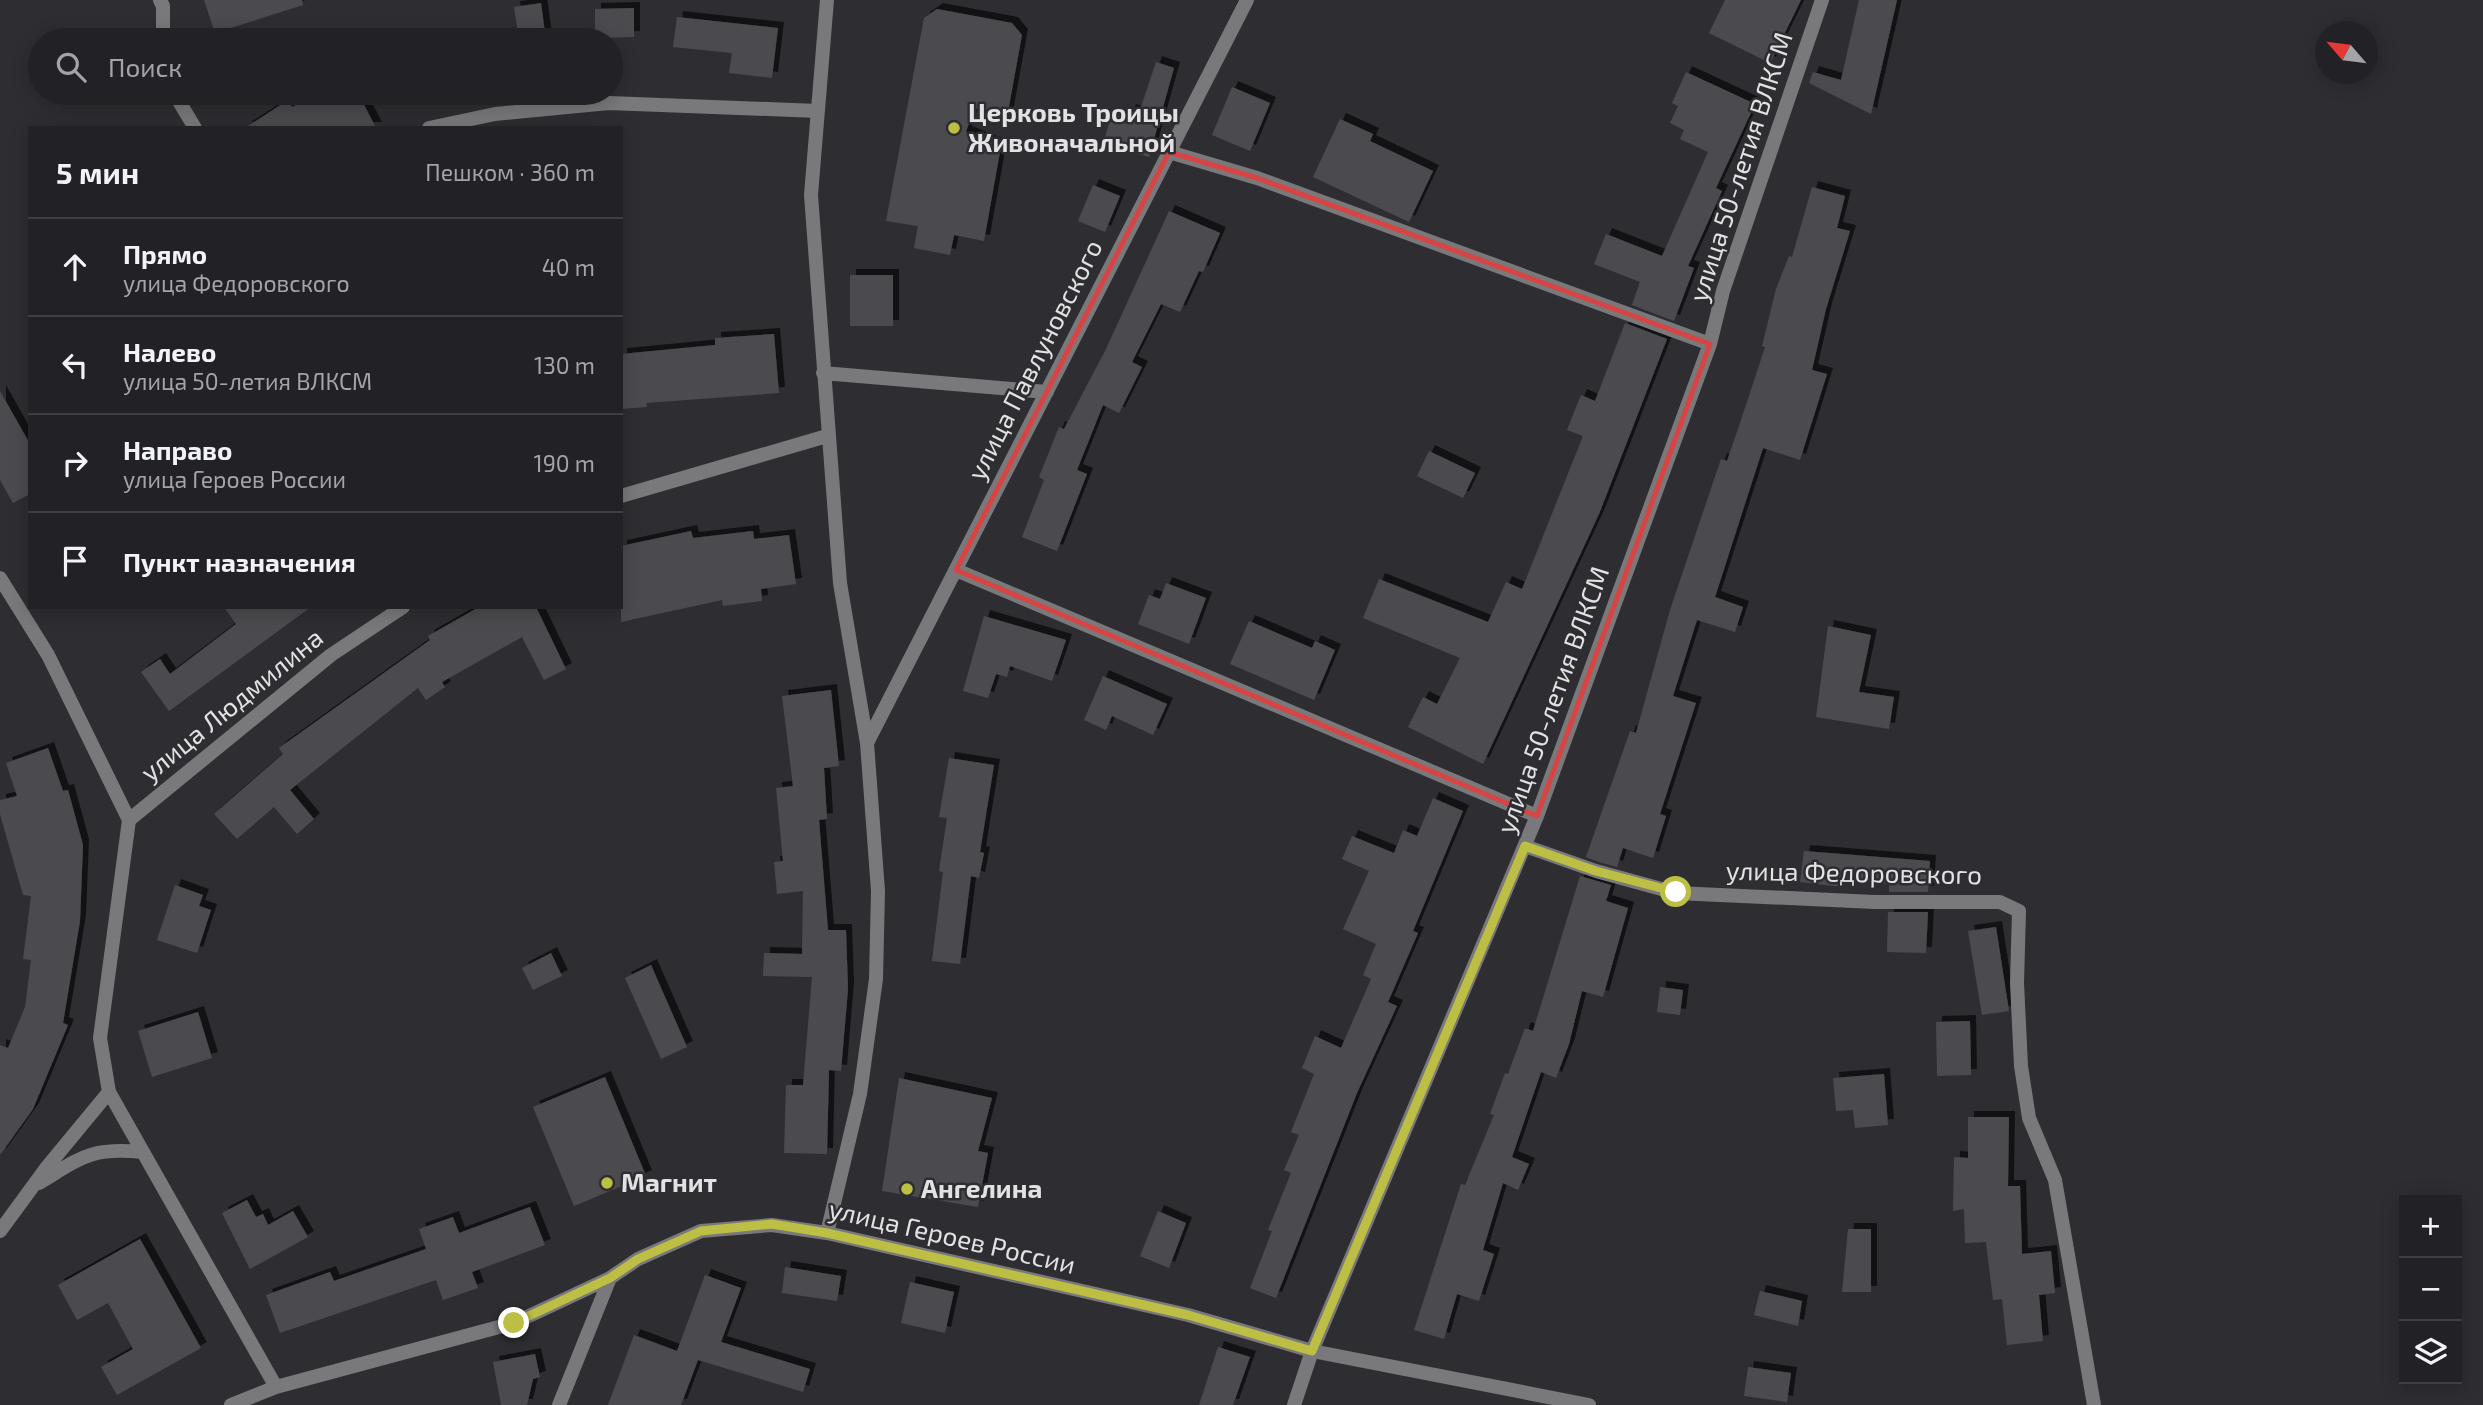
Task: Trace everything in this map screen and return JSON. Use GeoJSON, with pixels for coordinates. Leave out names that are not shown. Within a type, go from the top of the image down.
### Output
{"type":"FeatureCollection","features":[{"type":"Feature","properties":{"kind":"street"},"geometry":{"type":"LineString","coordinates":[[160,0],[163,6],[163,28]]}},
{"type":"Feature","properties":{"kind":"street"},"geometry":{"type":"LineString","coordinates":[[827,0],[811,195],[840,583],[867,743],[877,891],[876,979],[860,1094],[827,1233]]}},
{"type":"Feature","properties":{"kind":"street","name":"улица Павлуновского"},"geometry":{"type":"LineString","coordinates":[[867,743],[1247,0]]}},
{"type":"Feature","properties":{"kind":"street","name":"улица 50-летия ВЛКСМ"},"geometry":{"type":"LineString","coordinates":[[1294,1405],[1312,1351],[1537,816],[1710,344],[1723,291],[1822,0]]}},
{"type":"Feature","properties":{"kind":"street"},"geometry":{"type":"LineString","coordinates":[[623,104],[818,111]]}},
{"type":"Feature","properties":{"kind":"street"},"geometry":{"type":"LineString","coordinates":[[181,105],[194,126]]}},
{"type":"Feature","properties":{"kind":"street"},"geometry":{"type":"LineString","coordinates":[[438,126],[495,114],[588,105]]}},
{"type":"Feature","properties":{"kind":"street"},"geometry":{"type":"LineString","coordinates":[[1169,152],[1257,178],[1710,344]]}},
{"type":"Feature","properties":{"kind":"street"},"geometry":{"type":"LineString","coordinates":[[823,373],[1047,392]]}},
{"type":"Feature","properties":{"kind":"street"},"geometry":{"type":"LineString","coordinates":[[623,495],[827,436]]}},
{"type":"Feature","properties":{"kind":"street"},"geometry":{"type":"LineString","coordinates":[[956,570],[1537,816]]}},
{"type":"Feature","properties":{"kind":"street"},"geometry":{"type":"LineString","coordinates":[[0,578],[48,655],[129,820],[100,1038],[109,1092],[276,1387]]}},
{"type":"Feature","properties":{"kind":"street","name":"улица Людмилина"},"geometry":{"type":"LineString","coordinates":[[129,820],[331,655],[400,609]]}},
{"type":"Feature","properties":{"kind":"street","name":"улица Федоровского"},"geometry":{"type":"LineString","coordinates":[[1525,846],[1596,871],[1676,892],[1875,902],[2000,901],[2019,911],[2017,984],[2021,1066],[2029,1118],[2055,1180],[2094,1405]]}},
{"type":"Feature","properties":{"kind":"street"},"geometry":{"type":"LineString","coordinates":[[0,1231],[109,1092]]}},
{"type":"Feature","properties":{"kind":"street"},"geometry":{"type":"LineString","coordinates":[[32,1188],[80,1158],[108,1149],[143,1152]]}},
{"type":"Feature","properties":{"kind":"street","name":"улица Героев России"},"geometry":{"type":"LineString","coordinates":[[231,1405],[276,1387],[514,1323],[610,1278],[638,1259],[701,1231],[772,1224],[827,1233],[1188,1315],[1312,1351],[1589,1405]]}},
{"type":"Feature","properties":{"kind":"street"},"geometry":{"type":"LineString","coordinates":[[559,1405],[610,1278]]}},
{"type":"Feature","properties":{"kind":"highlighted area"},"geometry":{"type":"Polygon","coordinates":[[[1169,152],[1257,178],[1710,344],[1537,816],[956,570],[1169,152]]]}},
{"type":"Feature","properties":{"kind":"building"},"geometry":{"type":"Polygon","coordinates":[[[204,0],[302,0],[303,5],[231,28],[213,28],[204,0]]]}},
{"type":"Feature","properties":{"kind":"building"},"geometry":{"type":"Polygon","coordinates":[[[1725,0],[1801,0],[1770,63],[1709,33],[1725,0]]]}},
{"type":"Feature","properties":{"kind":"building"},"geometry":{"type":"Polygon","coordinates":[[[1859,0],[1897,0],[1871,114],[1809,83],[1813,72],[1841,80],[1859,0]]]}},
{"type":"Feature","properties":{"kind":"building"},"geometry":{"type":"Polygon","coordinates":[[[541,3],[544,28],[517,28],[514,7],[541,3]]]}},
{"type":"Feature","properties":{"kind":"building"},"geometry":{"type":"Polygon","coordinates":[[[634,8],[634,37],[623,37],[623,28],[595,28],[595,9],[634,8]]]}},
{"type":"Feature","properties":{"kind":"building","name":"Церковь Троицы Живоначальной"},"geometry":{"type":"Polygon","coordinates":[[[937,9],[1012,23],[1022,35],[1007,117],[974,108],[966,132],[1001,146],[984,241],[954,235],[950,255],[914,248],[918,226],[886,221],[924,18],[937,9]]]}},
{"type":"Feature","properties":{"kind":"building"},"geometry":{"type":"Polygon","coordinates":[[[677,17],[778,28],[772,78],[729,73],[732,53],[673,47],[677,17]]]}},
{"type":"Feature","properties":{"kind":"building"},"geometry":{"type":"Polygon","coordinates":[[[1156,62],[1174,68],[1149,157],[1103,144],[1112,113],[1128,117],[1130,110],[1139,113],[1156,62]]]}},
{"type":"Feature","properties":{"kind":"building"},"geometry":{"type":"Polygon","coordinates":[[[1686,72],[1755,104],[1716,188],[1722,191],[1688,266],[1694,268],[1674,321],[1632,305],[1640,282],[1594,264],[1606,234],[1662,256],[1708,152],[1680,139],[1684,130],[1670,123],[1678,106],[1672,103],[1686,72]]]}},
{"type":"Feature","properties":{"kind":"building"},"geometry":{"type":"Polygon","coordinates":[[[1232,87],[1270,103],[1250,151],[1212,135],[1232,87]]]}},
{"type":"Feature","properties":{"kind":"building"},"geometry":{"type":"Polygon","coordinates":[[[280,105],[364,105],[375,126],[248,126],[280,105]]]}},
{"type":"Feature","properties":{"kind":"building"},"geometry":{"type":"Polygon","coordinates":[[[1340,119],[1373,134],[1370,141],[1433,171],[1409,222],[1313,177],[1340,119]]]}},
{"type":"Feature","properties":{"kind":"building"},"geometry":{"type":"Polygon","coordinates":[[[1093,185],[1120,196],[1105,232],[1078,221],[1093,185]]]}},
{"type":"Feature","properties":{"kind":"building"},"geometry":{"type":"Polygon","coordinates":[[[1812,187],[1845,196],[1837,228],[1850,231],[1826,309],[1812,370],[1827,374],[1800,460],[1763,448],[1715,597],[1743,607],[1735,632],[1697,620],[1673,696],[1696,703],[1660,814],[1666,816],[1653,858],[1623,848],[1617,867],[1599,862],[1586,857],[1630,731],[1636,733],[1670,610],[1721,459],[1727,461],[1746,405],[1765,347],[1762,346],[1776,289],[1789,256],[1792,257],[1812,187]]]}},
{"type":"Feature","properties":{"kind":"building"},"geometry":{"type":"Polygon","coordinates":[[[1169,211],[1220,233],[1203,272],[1199,271],[1180,312],[1161,304],[1132,362],[1142,367],[1119,413],[1103,405],[1077,470],[1087,474],[1057,551],[1022,537],[1044,480],[1039,477],[1059,427],[1064,429],[1106,349],[1169,211]]]}},
{"type":"Feature","properties":{"kind":"building"},"geometry":{"type":"Polygon","coordinates":[[[850,275],[893,275],[893,326],[850,326],[850,275]]]}},
{"type":"Feature","properties":{"kind":"building"},"geometry":{"type":"Polygon","coordinates":[[[1625,323],[1667,339],[1599,514],[1483,764],[1408,727],[1423,697],[1437,704],[1460,658],[1363,618],[1379,579],[1488,622],[1506,582],[1522,589],[1583,436],[1567,430],[1581,395],[1595,401],[1625,323]]]}},
{"type":"Feature","properties":{"kind":"building"},"geometry":{"type":"Polygon","coordinates":[[[774,334],[779,393],[646,403],[647,407],[623,409],[623,354],[715,345],[715,338],[774,334]]]}},
{"type":"Feature","properties":{"kind":"building"},"geometry":{"type":"Polygon","coordinates":[[[0,391],[28,440],[28,495],[13,503],[0,480],[0,391]]]}},
{"type":"Feature","properties":{"kind":"building"},"geometry":{"type":"Polygon","coordinates":[[[1429,451],[1475,473],[1463,498],[1417,476],[1429,451]]]}},
{"type":"Feature","properties":{"kind":"building"},"geometry":{"type":"Polygon","coordinates":[[[691,531],[693,538],[753,531],[754,539],[789,535],[796,584],[761,589],[762,601],[723,606],[722,600],[621,622],[623,546],[691,531]]]}},
{"type":"Feature","properties":{"kind":"building"},"geometry":{"type":"Polygon","coordinates":[[[1166,583],[1206,598],[1189,644],[1138,624],[1149,595],[1160,599],[1166,583]]]}},
{"type":"Feature","properties":{"kind":"building"},"geometry":{"type":"Polygon","coordinates":[[[225,609],[308,609],[169,711],[141,672],[160,659],[170,674],[236,624],[225,609]]]}},
{"type":"Feature","properties":{"kind":"building"},"geometry":{"type":"Polygon","coordinates":[[[475,609],[537,609],[566,669],[544,680],[522,637],[442,682],[445,687],[426,700],[418,688],[290,790],[314,819],[297,834],[274,807],[237,839],[214,814],[283,754],[279,748],[430,640],[428,636],[475,609]]]}},
{"type":"Feature","properties":{"kind":"building"},"geometry":{"type":"Polygon","coordinates":[[[984,616],[1066,640],[1052,681],[1010,666],[1007,677],[996,674],[988,698],[963,691],[984,616]]]}},
{"type":"Feature","properties":{"kind":"building"},"geometry":{"type":"Polygon","coordinates":[[[1249,621],[1312,648],[1315,641],[1335,650],[1314,700],[1230,664],[1249,621]]]}},
{"type":"Feature","properties":{"kind":"building"},"geometry":{"type":"Polygon","coordinates":[[[1828,626],[1871,635],[1859,692],[1894,697],[1889,729],[1816,717],[1828,626]]]}},
{"type":"Feature","properties":{"kind":"building"},"geometry":{"type":"Polygon","coordinates":[[[1103,676],[1167,704],[1153,735],[1112,716],[1106,730],[1084,720],[1103,676]]]}},
{"type":"Feature","properties":{"kind":"building"},"geometry":{"type":"Polygon","coordinates":[[[831,690],[839,766],[824,768],[827,819],[819,820],[828,930],[846,930],[848,989],[841,1071],[829,1070],[827,1154],[784,1153],[786,1085],[803,1085],[812,977],[763,976],[764,953],[802,954],[803,891],[777,894],[774,862],[783,861],[776,788],[793,786],[782,696],[831,690]]]}},
{"type":"Feature","properties":{"kind":"building"},"geometry":{"type":"Polygon","coordinates":[[[48,748],[63,791],[68,790],[83,845],[80,921],[63,1023],[68,1025],[33,1109],[0,1155],[0,1045],[8,1048],[25,1007],[31,960],[23,959],[31,896],[23,895],[0,814],[0,800],[17,796],[6,763],[48,748]]]}},
{"type":"Feature","properties":{"kind":"building"},"geometry":{"type":"Polygon","coordinates":[[[949,758],[994,765],[980,852],[984,853],[979,878],[971,876],[960,964],[932,961],[943,872],[939,871],[947,818],[939,817],[949,758]]]}},
{"type":"Feature","properties":{"kind":"building"},"geometry":{"type":"Polygon","coordinates":[[[1433,798],[1463,811],[1413,931],[1418,933],[1388,1002],[1397,1006],[1357,1093],[1276,1298],[1250,1288],[1272,1231],[1268,1230],[1291,1173],[1284,1170],[1299,1135],[1291,1132],[1314,1074],[1302,1068],[1315,1036],[1341,1048],[1371,979],[1363,975],[1376,944],[1343,929],[1369,871],[1342,859],[1352,836],[1394,853],[1403,830],[1417,836],[1433,798]]]}},
{"type":"Feature","properties":{"kind":"building"},"geometry":{"type":"Polygon","coordinates":[[[1804,851],[1930,861],[1928,892],[1889,892],[1889,884],[1842,879],[1842,887],[1800,882],[1804,851]]]}},
{"type":"Feature","properties":{"kind":"building"},"geometry":{"type":"Polygon","coordinates":[[[1580,876],[1611,885],[1606,901],[1628,908],[1603,997],[1582,991],[1569,1044],[1556,1078],[1541,1072],[1512,1157],[1529,1164],[1518,1190],[1503,1183],[1483,1250],[1494,1254],[1479,1301],[1457,1294],[1444,1339],[1414,1330],[1461,1184],[1465,1185],[1494,1115],[1490,1114],[1505,1073],[1508,1074],[1525,1028],[1533,1031],[1580,876]]]}},
{"type":"Feature","properties":{"kind":"building"},"geometry":{"type":"Polygon","coordinates":[[[175,885],[203,895],[199,906],[211,910],[197,953],[157,940],[175,885]]]}},
{"type":"Feature","properties":{"kind":"building"},"geometry":{"type":"Polygon","coordinates":[[[1888,912],[1928,912],[1926,953],[1887,952],[1888,912]]]}},
{"type":"Feature","properties":{"kind":"building"},"geometry":{"type":"Polygon","coordinates":[[[1996,927],[2009,1011],[1982,1015],[1968,931],[1996,927]]]}},
{"type":"Feature","properties":{"kind":"building"},"geometry":{"type":"Polygon","coordinates":[[[551,953],[562,976],[533,990],[522,968],[551,953]]]}},
{"type":"Feature","properties":{"kind":"building"},"geometry":{"type":"Polygon","coordinates":[[[651,965],[687,1047],[661,1059],[625,978],[651,965]]]}},
{"type":"Feature","properties":{"kind":"building"},"geometry":{"type":"Polygon","coordinates":[[[1660,987],[1683,990],[1680,1015],[1657,1012],[1660,987]]]}},
{"type":"Feature","properties":{"kind":"building"},"geometry":{"type":"Polygon","coordinates":[[[198,1012],[212,1058],[152,1077],[138,1031],[198,1012]]]}},
{"type":"Feature","properties":{"kind":"building"},"geometry":{"type":"Polygon","coordinates":[[[1970,1021],[1971,1075],[1937,1076],[1936,1022],[1970,1021]]]}},
{"type":"Feature","properties":{"kind":"building"},"geometry":{"type":"Polygon","coordinates":[[[1884,1074],[1888,1125],[1855,1128],[1853,1110],[1836,1111],[1833,1078],[1884,1074]]]}},
{"type":"Feature","properties":{"kind":"building"},"geometry":{"type":"Polygon","coordinates":[[[605,1077],[646,1176],[574,1206],[533,1107],[605,1077]]]}},
{"type":"Feature","properties":{"kind":"building"},"geometry":{"type":"Polygon","coordinates":[[[899,1078],[992,1098],[978,1151],[988,1153],[978,1207],[882,1191],[899,1078]]]}},
{"type":"Feature","properties":{"kind":"building"},"geometry":{"type":"Polygon","coordinates":[[[1968,1117],[2009,1117],[2008,1186],[2020,1186],[2022,1254],[2051,1251],[2055,1293],[2039,1295],[2043,1341],[2007,1345],[2002,1299],[1993,1300],[1986,1242],[1965,1243],[1964,1209],[1953,1211],[1954,1157],[1968,1158],[1968,1117]]]}},
{"type":"Feature","properties":{"kind":"building"},"geometry":{"type":"Polygon","coordinates":[[[247,1200],[256,1217],[263,1214],[268,1225],[293,1211],[308,1237],[250,1269],[222,1213],[247,1200]]]}},
{"type":"Feature","properties":{"kind":"building"},"geometry":{"type":"Polygon","coordinates":[[[530,1207],[545,1245],[472,1272],[478,1288],[443,1300],[436,1280],[280,1333],[266,1295],[330,1272],[334,1281],[426,1249],[419,1229],[453,1217],[459,1233],[530,1207]]]}},
{"type":"Feature","properties":{"kind":"building"},"geometry":{"type":"Polygon","coordinates":[[[1158,1211],[1186,1223],[1169,1268],[1140,1256],[1158,1211]]]}},
{"type":"Feature","properties":{"kind":"building"},"geometry":{"type":"Polygon","coordinates":[[[1848,1229],[1871,1229],[1871,1292],[1842,1292],[1848,1229]]]}},
{"type":"Feature","properties":{"kind":"building"},"geometry":{"type":"Polygon","coordinates":[[[140,1239],[201,1348],[117,1395],[101,1367],[133,1349],[108,1303],[77,1320],[58,1285],[140,1239]]]}},
{"type":"Feature","properties":{"kind":"building"},"geometry":{"type":"Polygon","coordinates":[[[785,1267],[841,1276],[837,1301],[782,1293],[785,1267]]]}},
{"type":"Feature","properties":{"kind":"building"},"geometry":{"type":"Polygon","coordinates":[[[705,1275],[741,1288],[721,1342],[810,1369],[803,1392],[698,1360],[681,1405],[608,1405],[634,1335],[677,1351],[705,1275]]]}},
{"type":"Feature","properties":{"kind":"building"},"geometry":{"type":"Polygon","coordinates":[[[910,1282],[954,1292],[945,1333],[901,1323],[910,1282]]]}},
{"type":"Feature","properties":{"kind":"building"},"geometry":{"type":"Polygon","coordinates":[[[1760,1291],[1802,1301],[1798,1326],[1754,1315],[1760,1291]]]}},
{"type":"Feature","properties":{"kind":"building"},"geometry":{"type":"Polygon","coordinates":[[[1218,1347],[1250,1357],[1233,1405],[1199,1405],[1218,1347]]]}},
{"type":"Feature","properties":{"kind":"building"},"geometry":{"type":"Polygon","coordinates":[[[535,1354],[540,1377],[533,1379],[527,1405],[501,1405],[493,1362],[535,1354]]]}},
{"type":"Feature","properties":{"kind":"building"},"geometry":{"type":"Polygon","coordinates":[[[1748,1367],[1791,1373],[1787,1402],[1744,1396],[1748,1367]]]}},
{"type":"Feature","properties":{"kind":"place","name":"Церковь Троицы Живоначальной"},"geometry":{"type":"Point","coordinates":[954,128]}},
{"type":"Feature","properties":{"kind":"place","name":"Магнит"},"geometry":{"type":"Point","coordinates":[607,1183]}},
{"type":"Feature","properties":{"kind":"place","name":"Ангелина"},"geometry":{"type":"Point","coordinates":[907,1189]}},
{"type":"Feature","properties":{"kind":"route"},"geometry":{"type":"LineString","coordinates":[[514,1323],[610,1278],[638,1259],[701,1231],[772,1224],[827,1233],[1188,1315],[1312,1351],[1525,846],[1596,871],[1676,892]]}}]}
